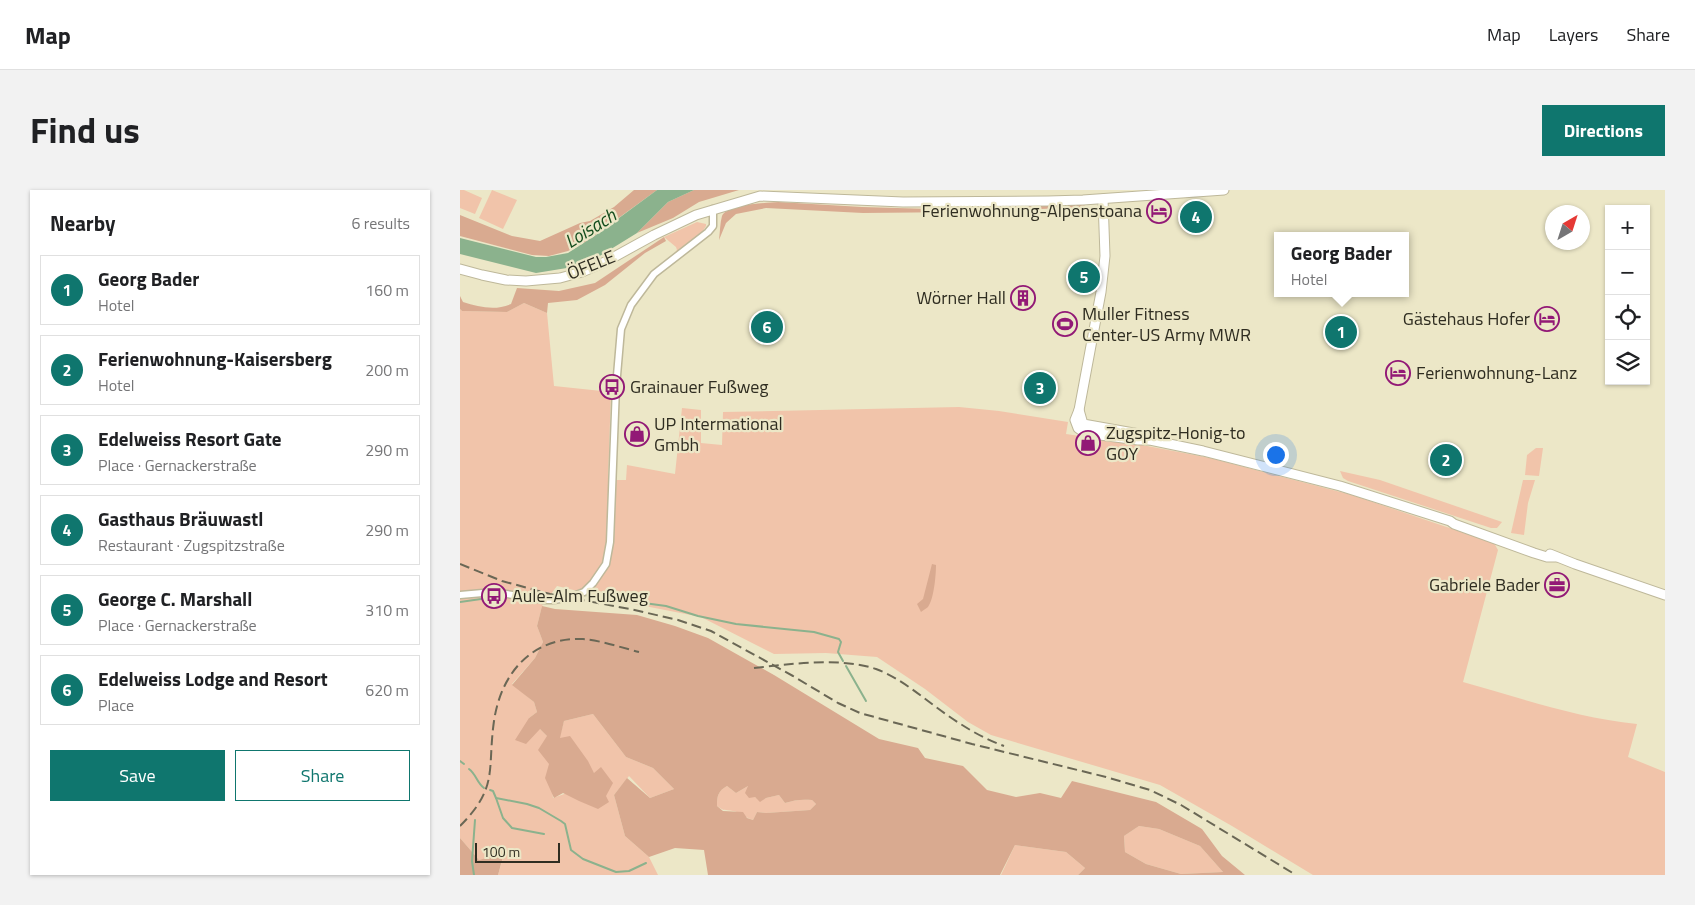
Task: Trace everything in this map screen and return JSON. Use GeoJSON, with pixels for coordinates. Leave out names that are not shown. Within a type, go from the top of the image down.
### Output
{"type":"FeatureCollection","features":[{"type":"Feature","properties":{"kind":"main road","name":"ÖFELE"},"geometry":{"type":"LineString","coordinates":[[460,268],[506,280],[526,281],[560,278],[582,272],[605,262],[654,235],[696,215],[760,196],[917,202],[1103,199],[1224,190]]}},
{"type":"Feature","properties":{"kind":"main road"},"geometry":{"type":"LineString","coordinates":[[1104,217],[1108,207],[1117,198]]}},
{"type":"Feature","properties":{"kind":"main road"},"geometry":{"type":"LineString","coordinates":[[1103,199],[1105,256],[1101,292],[1079,410],[1075,420],[1078,428],[1084,433],[1150,440],[1203,451],[1340,486],[1450,521],[1456,520],[1495,533],[1665,595]]}},
{"type":"Feature","properties":{"kind":"street"},"geometry":{"type":"LineString","coordinates":[[460,596],[494,592],[554,600],[571,597],[584,592],[593,583],[606,564],[610,542],[616,387],[621,329],[631,304],[654,274],[713,226],[713,209]]}},
{"type":"Feature","properties":{"kind":"shaded area"},"geometry":{"type":"Polygon","coordinates":[[[460,190],[482,198],[475,214],[460,208],[460,190]]]}},
{"type":"Feature","properties":{"kind":"shaded area"},"geometry":{"type":"Polygon","coordinates":[[[492,190],[517,200],[503,229],[479,218],[492,190]]]}},
{"type":"Feature","properties":{"kind":"shaded area"},"geometry":{"type":"Polygon","coordinates":[[[634,190],[657,190],[587,241],[568,251],[549,256],[532,255],[460,236],[460,215],[512,236],[540,241],[580,223],[590,221],[614,207],[634,190]]]}},
{"type":"Feature","properties":{"kind":"shaded area"},"geometry":{"type":"Polygon","coordinates":[[[657,190],[694,190],[668,202],[637,233],[589,262],[573,267],[536,273],[460,254],[460,238],[536,257],[568,253],[657,190]]]}},
{"type":"Feature","properties":{"kind":"shaded area"},"geometry":{"type":"Polygon","coordinates":[[[694,190],[739,190],[699,202],[673,218],[637,233],[668,202],[694,190]]]}},
{"type":"Feature","properties":{"kind":"shaded area"},"geometry":{"type":"Polygon","coordinates":[[[778,202],[931,209],[1079,204],[1089,207],[964,212],[863,213],[766,208],[736,214],[726,223],[719,240],[721,219],[725,212],[748,205],[778,202]]]}},
{"type":"Feature","properties":{"kind":"shaded area"},"geometry":{"type":"Polygon","coordinates":[[[697,222],[706,224],[706,226],[697,240],[667,263],[677,250],[664,237],[697,222]]]}},
{"type":"Feature","properties":{"kind":"shaded area"},"geometry":{"type":"Polygon","coordinates":[[[664,237],[666,241],[645,253],[605,285],[577,300],[548,303],[547,313],[524,303],[507,312],[462,311],[460,309],[460,296],[463,302],[469,304],[487,308],[499,307],[511,304],[517,288],[559,291],[595,283],[664,237]]]}},
{"type":"Feature","properties":{"kind":"shaded area"},"geometry":{"type":"Polygon","coordinates":[[[524,303],[547,313],[554,386],[611,392],[608,480],[626,480],[627,465],[675,474],[682,408],[701,410],[701,443],[722,445],[723,412],[959,407],[1068,422],[1066,434],[1142,445],[1210,458],[1352,495],[1494,543],[1498,550],[1463,682],[1571,712],[1637,724],[1628,757],[1665,772],[1665,875],[1313,875],[1160,785],[991,735],[968,722],[925,689],[877,657],[826,653],[774,654],[701,617],[619,601],[557,586],[542,606],[537,626],[543,642],[535,658],[512,684],[534,702],[537,712],[529,718],[547,736],[553,798],[567,793],[606,796],[594,773],[559,739],[564,721],[593,714],[626,757],[653,768],[674,789],[650,798],[629,776],[614,795],[625,836],[649,857],[658,875],[498,875],[504,854],[479,860],[460,838],[460,309],[462,311],[507,312],[524,303]]]}},
{"type":"Feature","properties":{"kind":"shaded area"},"geometry":{"type":"Polygon","coordinates":[[[1536,448],[1543,448],[1539,476],[1525,475],[1527,455],[1536,448]]]}},
{"type":"Feature","properties":{"kind":"shaded area"},"geometry":{"type":"Polygon","coordinates":[[[1340,471],[1380,480],[1502,522],[1497,528],[1491,528],[1348,481],[1343,478],[1340,471]]]}},
{"type":"Feature","properties":{"kind":"shaded area"},"geometry":{"type":"Polygon","coordinates":[[[1523,480],[1535,480],[1528,503],[1524,535],[1511,533],[1523,480]]]}},
{"type":"Feature","properties":{"kind":"shaded area"},"geometry":{"type":"Polygon","coordinates":[[[932,564],[936,565],[933,593],[928,607],[921,612],[917,604],[923,599],[932,564]]]}},
{"type":"Feature","properties":{"kind":"shaded area"},"geometry":{"type":"Polygon","coordinates":[[[542,606],[555,609],[637,615],[675,626],[708,638],[774,675],[879,739],[918,748],[925,758],[963,766],[987,790],[1016,797],[1040,793],[1061,798],[1072,781],[1156,802],[1202,829],[1222,856],[1245,875],[1078,875],[1085,868],[1066,852],[1015,845],[1000,875],[708,875],[704,850],[675,848],[649,857],[625,836],[614,795],[627,778],[650,798],[674,789],[653,768],[626,757],[593,714],[564,721],[560,738],[570,736],[594,773],[601,767],[613,783],[606,796],[609,802],[598,809],[563,793],[554,798],[545,778],[549,764],[538,750],[547,736],[540,729],[526,744],[515,740],[529,718],[537,712],[534,702],[512,685],[535,658],[543,642],[537,626],[542,606]],[[727,786],[719,794],[717,806],[723,811],[743,812],[747,818],[753,820],[757,812],[810,810],[816,804],[812,800],[798,800],[785,803],[779,795],[766,798],[760,802],[755,797],[749,798],[745,793],[748,786],[736,793],[727,786]],[[1139,826],[1124,836],[1125,852],[1146,864],[1181,874],[1223,872],[1200,846],[1159,829],[1139,826]]]}},
{"type":"Feature","properties":{"kind":"shaded area"},"geometry":{"type":"Polygon","coordinates":[[[727,786],[736,793],[748,786],[760,801],[779,795],[785,803],[798,800],[812,800],[816,804],[810,810],[757,812],[753,820],[733,811],[723,810],[717,806],[719,794],[727,786]]]}},
{"type":"Feature","properties":{"kind":"shaded area"},"geometry":{"type":"Polygon","coordinates":[[[1139,826],[1159,829],[1200,846],[1223,872],[1181,874],[1146,864],[1125,852],[1124,836],[1139,826]]]}},
{"type":"Feature","properties":{"kind":"shaded area"},"geometry":{"type":"Polygon","coordinates":[[[460,838],[479,860],[504,853],[498,875],[460,875],[460,838]]]}},
{"type":"Feature","properties":{"kind":"shaded area"},"geometry":{"type":"Polygon","coordinates":[[[1015,845],[1066,852],[1085,868],[1078,875],[1001,875],[1015,845]]]}},
{"type":"Feature","properties":{"kind":"waterway"},"geometry":{"type":"LineString","coordinates":[[585,595],[666,606],[698,616],[736,624],[814,632],[839,639],[841,642],[838,652],[843,661]]}},
{"type":"Feature","properties":{"kind":"waterway"},"geometry":{"type":"LineString","coordinates":[[460,602],[495,597]]}},
{"type":"Feature","properties":{"kind":"waterway"},"geometry":{"type":"LineString","coordinates":[[846,666],[866,701]]}},
{"type":"Feature","properties":{"kind":"waterway"},"geometry":{"type":"LineString","coordinates":[[460,761],[464,764]]}},
{"type":"Feature","properties":{"kind":"waterway"},"geometry":{"type":"LineString","coordinates":[[469,769],[484,788]]}},
{"type":"Feature","properties":{"kind":"waterway"},"geometry":{"type":"LineString","coordinates":[[490,790],[493,791],[496,798],[539,808],[561,821],[565,824],[571,850],[583,859],[616,872],[629,871],[646,863]]}},
{"type":"Feature","properties":{"kind":"waterway"},"geometry":{"type":"LineString","coordinates":[[496,798],[503,818],[512,828],[544,834]]}},
{"type":"Feature","properties":{"kind":"waterway"},"geometry":{"type":"LineString","coordinates":[[474,875],[472,861],[475,820]]}},
{"type":"Feature","properties":{"kind":"railway"},"geometry":{"type":"LineString","coordinates":[[460,564],[502,581],[550,594],[678,620],[711,631],[838,703],[860,713],[1150,790],[1181,805],[1296,875]]}},
{"type":"Feature","properties":{"kind":"railway"},"geometry":{"type":"LineString","coordinates":[[460,826],[481,800],[486,789],[489,777],[494,721],[498,704],[512,673],[522,661],[534,651],[549,644],[565,640],[583,639],[604,642],[639,652]]}},
{"type":"Feature","properties":{"kind":"railway"},"geometry":{"type":"LineString","coordinates":[[754,668],[799,663],[832,662],[862,665],[876,669],[903,683],[964,726],[1004,746]]}},
{"type":"Feature","properties":{"kind":"place","name":"Ferienwohnung-Alpenstoana"},"geometry":{"type":"Point","coordinates":[1159,211]}},
{"type":"Feature","properties":{"kind":"place","name":"Gasthaus Bräuwastl"},"geometry":{"type":"Point","coordinates":[1196,217]}},
{"type":"Feature","properties":{"kind":"place","name":"George C. Marshall"},"geometry":{"type":"Point","coordinates":[1084,277]}},
{"type":"Feature","properties":{"kind":"place","name":"Wörner Hall"},"geometry":{"type":"Point","coordinates":[1023,298]}},
{"type":"Feature","properties":{"kind":"place","name":"Gästehaus Hofer"},"geometry":{"type":"Point","coordinates":[1547,319]}},
{"type":"Feature","properties":{"kind":"place","name":"Muller Fitness Center-US Army MWR"},"geometry":{"type":"Point","coordinates":[1065,324]}},
{"type":"Feature","properties":{"kind":"place","name":"Edelweiss Lodge and Resort"},"geometry":{"type":"Point","coordinates":[767,327]}},
{"type":"Feature","properties":{"kind":"place","name":"Georg Bader"},"geometry":{"type":"Point","coordinates":[1341,332]}},
{"type":"Feature","properties":{"kind":"place","name":"Ferienwohnung-Lanz"},"geometry":{"type":"Point","coordinates":[1398,373]}},
{"type":"Feature","properties":{"kind":"place","name":"Grainauer Fußweg"},"geometry":{"type":"Point","coordinates":[612,387]}},
{"type":"Feature","properties":{"kind":"place","name":"Edelweiss Resort Gate"},"geometry":{"type":"Point","coordinates":[1040,388]}},
{"type":"Feature","properties":{"kind":"place","name":"UP Intermational Gmbh"},"geometry":{"type":"Point","coordinates":[637,434]}},
{"type":"Feature","properties":{"kind":"place","name":"Zugspitz-Honig-to GOY"},"geometry":{"type":"Point","coordinates":[1088,443]}},
{"type":"Feature","properties":{"kind":"place","name":"Ferienwohnung-Kaisersberg"},"geometry":{"type":"Point","coordinates":[1446,460]}},
{"type":"Feature","properties":{"kind":"place","name":"Gabriele Bader"},"geometry":{"type":"Point","coordinates":[1557,585]}},
{"type":"Feature","properties":{"kind":"place","name":"Aule-Alm Fußweg"},"geometry":{"type":"Point","coordinates":[494,596]}},
{"type":"Feature","properties":{"kind":"water label","name":"Loisach"},"geometry":{"type":"Point","coordinates":[590,228]}}]}
